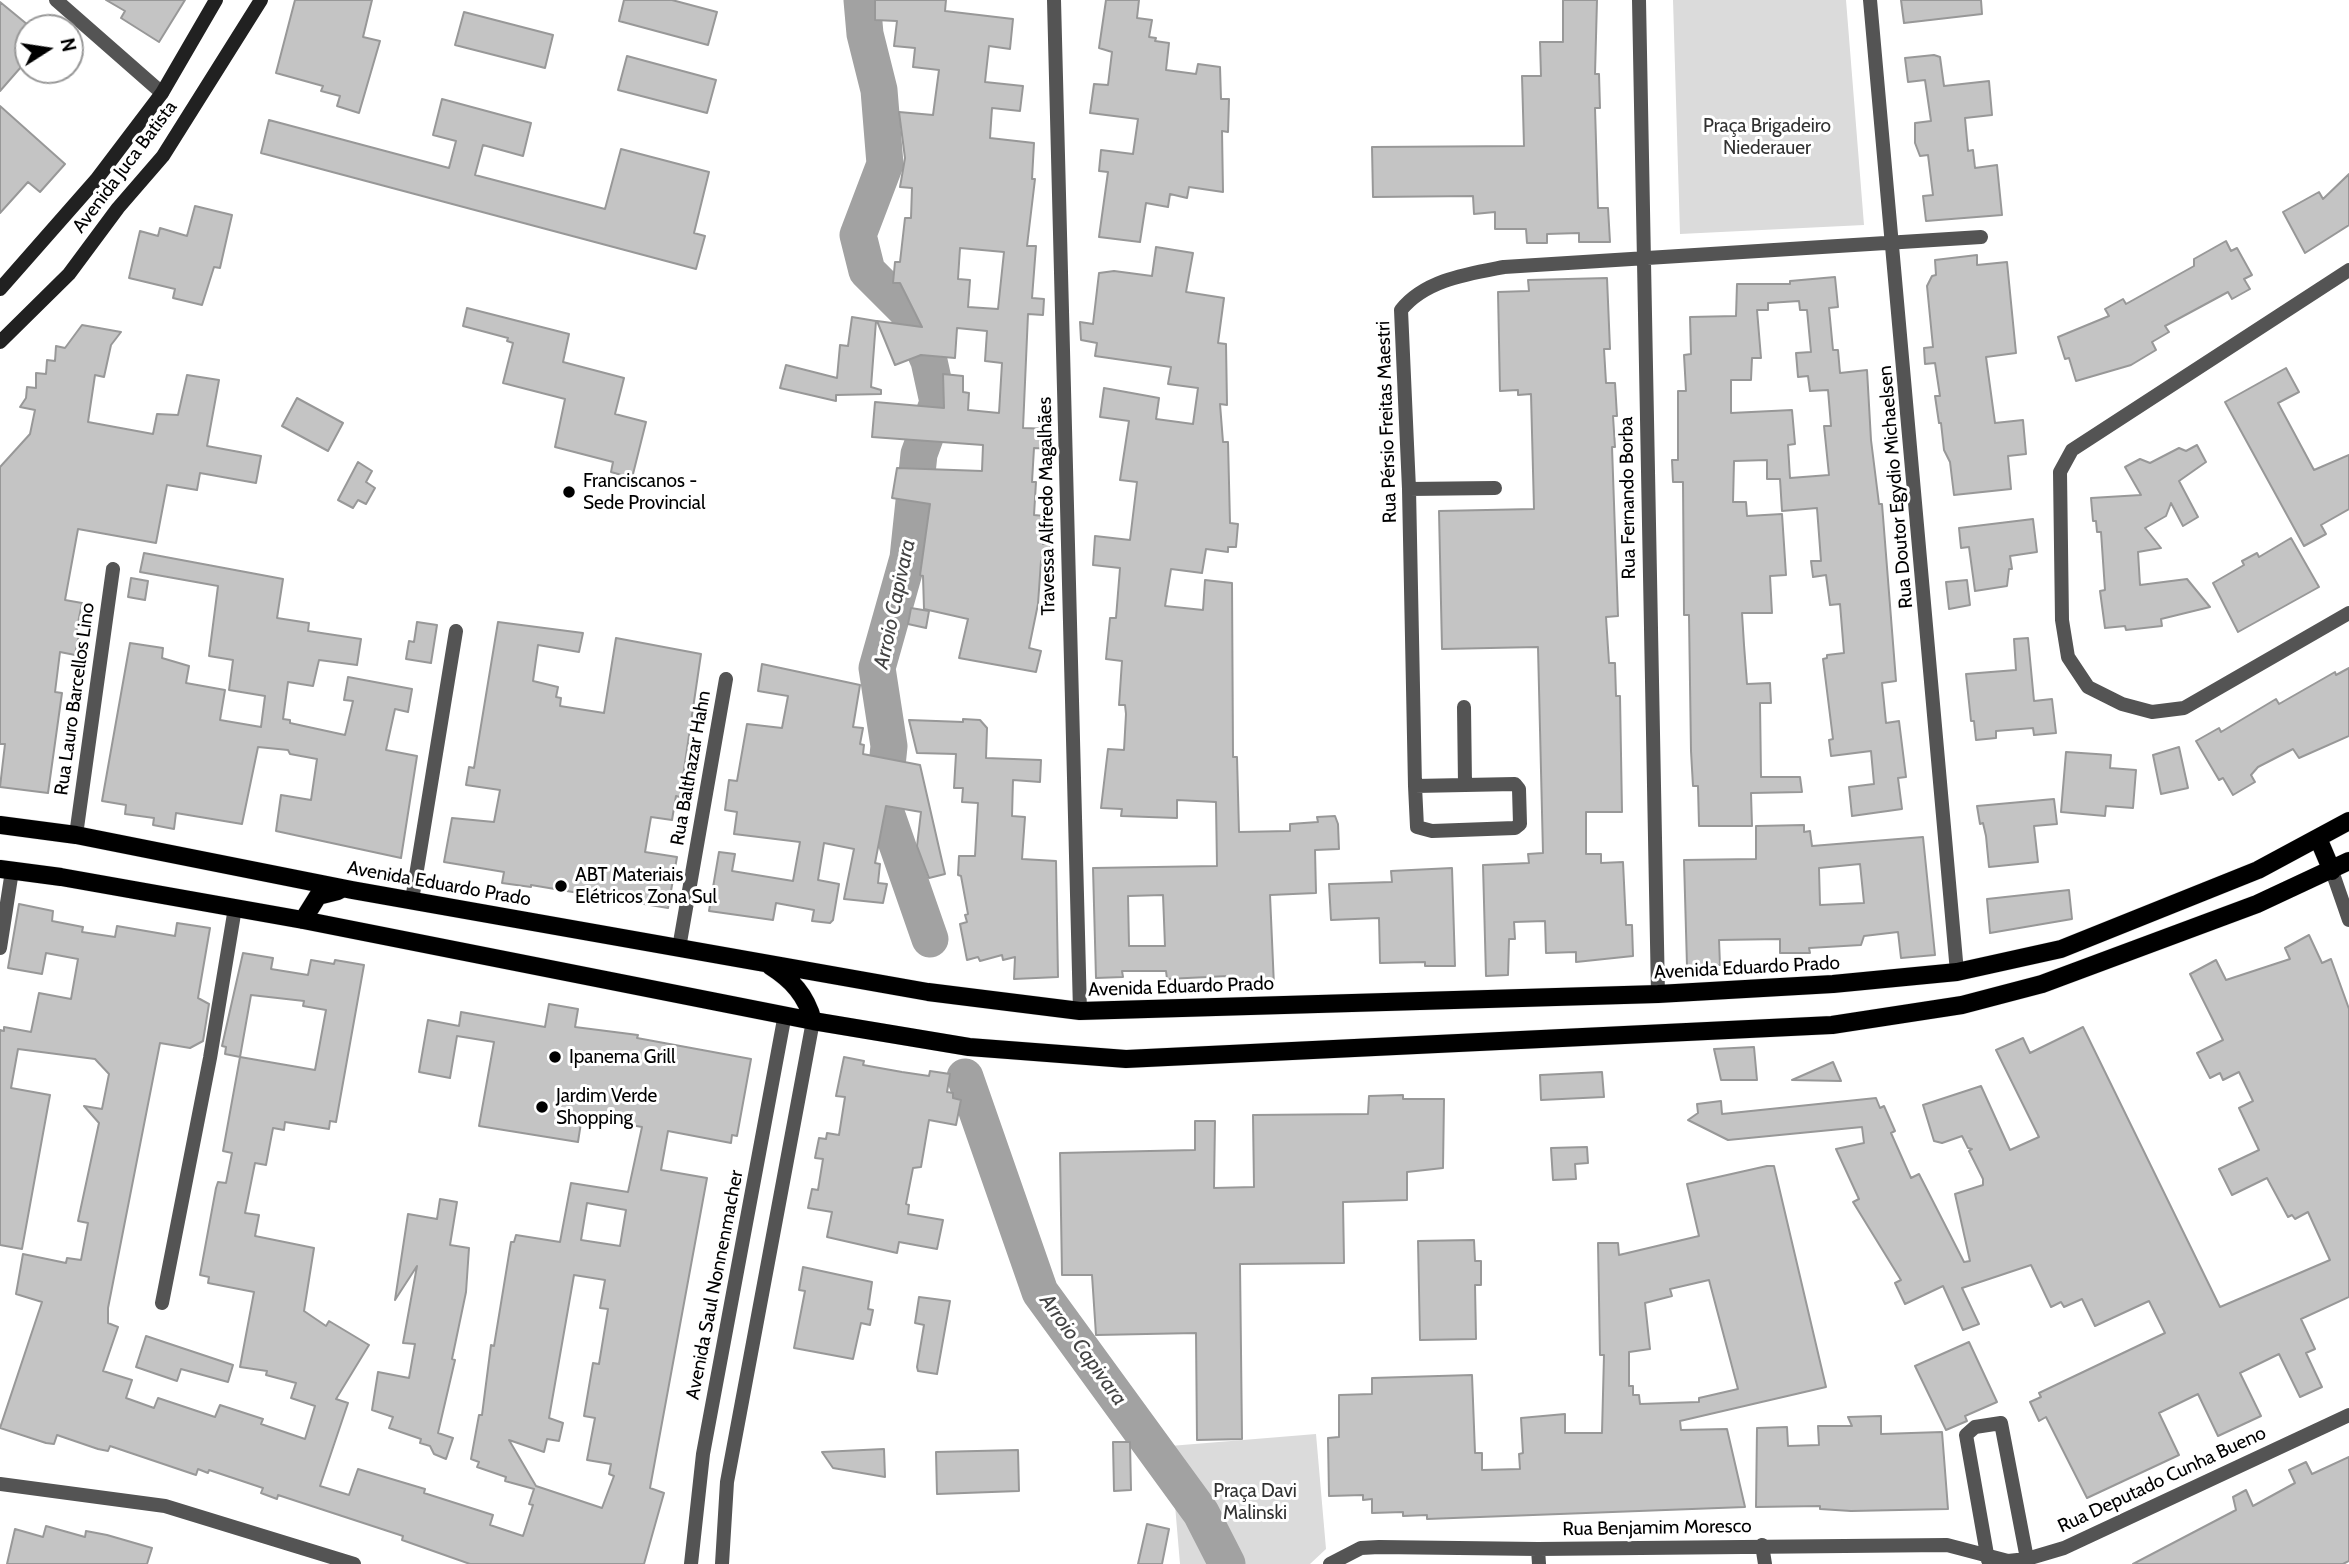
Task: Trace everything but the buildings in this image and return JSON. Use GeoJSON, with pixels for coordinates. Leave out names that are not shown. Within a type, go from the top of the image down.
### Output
{"type":"FeatureCollection","features":[{"type":"Feature","properties":{"kind":"main road","name":"Avenida Juca Batista"},"geometry":{"type":"LineString","coordinates":[[0,289],[96,180],[162,93],[216,0]]}},
{"type":"Feature","properties":{"kind":"main road","name":"Avenida Juca Batista"},"geometry":{"type":"LineString","coordinates":[[0,342],[69,274],[118,208],[163,156],[261,0]]}},
{"type":"Feature","properties":{"kind":"main road","name":"Avenida Eduardo Prado"},"geometry":{"type":"LineString","coordinates":[[0,825],[76,835],[352,890],[928,992],[1080,1011],[1658,994],[1833,984],[1957,972],[2061,949],[2258,870],[2349,821]]}},
{"type":"Feature","properties":{"kind":"main road"},"geometry":{"type":"LineString","coordinates":[[2318,838],[2332,871]]}},
{"type":"Feature","properties":{"kind":"main road"},"geometry":{"type":"LineString","coordinates":[[2332,871],[2349,845]]}},
{"type":"Feature","properties":{"kind":"main road"},"geometry":{"type":"LineString","coordinates":[[6,870],[303,920],[813,1021],[969,1047],[1126,1059],[1832,1025],[1962,1005],[2042,984],[2257,905],[2349,861]]}},
{"type":"Feature","properties":{"kind":"main road"},"geometry":{"type":"LineString","coordinates":[[303,920],[318,896],[325,891],[352,890]]}},
{"type":"Feature","properties":{"kind":"main road"},"geometry":{"type":"LineString","coordinates":[[764,962],[798,988],[808,1002],[813,1021]]}},
{"type":"Feature","properties":{"kind":"street"},"geometry":{"type":"LineString","coordinates":[[56,0],[162,93]]}},
{"type":"Feature","properties":{"kind":"street","name":"Travessa Alfredo Magalhães"},"geometry":{"type":"LineString","coordinates":[[1054,0],[1080,1011]]}},
{"type":"Feature","properties":{"kind":"street","name":"Rua Fernando Borba"},"geometry":{"type":"LineString","coordinates":[[1639,0],[1658,994]]}},
{"type":"Feature","properties":{"kind":"street","name":"Rua Doutor Egydio Michaelsen"},"geometry":{"type":"LineString","coordinates":[[1870,0],[1894,244],[1957,972]]}},
{"type":"Feature","properties":{"kind":"street","name":"Rua Pérsio Freitas Maestri"},"geometry":{"type":"LineString","coordinates":[[1415,786],[1515,784],[1519,789],[1520,824],[1515,828],[1423,831],[1418,827],[1415,786],[1409,489],[1401,310],[1414,294],[1438,284],[1504,267],[1981,237]]}},
{"type":"Feature","properties":{"kind":"street"},"geometry":{"type":"LineString","coordinates":[[2349,270],[2072,450],[2060,472],[2062,620],[2068,657],[2088,687],[2122,704],[2152,712],[2184,708],[2349,613]]}},
{"type":"Feature","properties":{"kind":"street"},"geometry":{"type":"LineString","coordinates":[[1409,489],[1495,488]]}},
{"type":"Feature","properties":{"kind":"street","name":"Rua Lauro Barcellos Lino"},"geometry":{"type":"LineString","coordinates":[[76,835],[113,569]]}},
{"type":"Feature","properties":{"kind":"street"},"geometry":{"type":"LineString","coordinates":[[412,900],[456,631]]}},
{"type":"Feature","properties":{"kind":"street","name":"Rua Balthazar Hahn"},"geometry":{"type":"LineString","coordinates":[[679,948],[726,679]]}},
{"type":"Feature","properties":{"kind":"street"},"geometry":{"type":"LineString","coordinates":[[1464,707],[1465,784]]}},
{"type":"Feature","properties":{"kind":"street"},"geometry":{"type":"LineString","coordinates":[[0,948],[6,870]]}},
{"type":"Feature","properties":{"kind":"street"},"geometry":{"type":"LineString","coordinates":[[2332,871],[2349,920]]}},
{"type":"Feature","properties":{"kind":"street"},"geometry":{"type":"LineString","coordinates":[[162,1303],[210,1058],[235,908]]}},
{"type":"Feature","properties":{"kind":"street","name":"Avenida Saul Nonnenmacher"},"geometry":{"type":"LineString","coordinates":[[691,1564],[703,1454],[785,1014]]}},
{"type":"Feature","properties":{"kind":"street"},"geometry":{"type":"LineString","coordinates":[[722,1564],[727,1482],[813,1021]]}},
{"type":"Feature","properties":{"kind":"street"},"geometry":{"type":"LineString","coordinates":[[754,1182],[781,1187]]}},
{"type":"Feature","properties":{"kind":"street"},"geometry":{"type":"LineString","coordinates":[[745,1233],[771,1238]]}},
{"type":"Feature","properties":{"kind":"street","name":"Rua Deputado Cunha Bueno"},"geometry":{"type":"LineString","coordinates":[[1988,1559],[2027,1562],[2064,1548],[2349,1415]]}},
{"type":"Feature","properties":{"kind":"street"},"geometry":{"type":"LineString","coordinates":[[1988,1559],[1966,1435],[1975,1427],[2001,1423],[2027,1562]]}},
{"type":"Feature","properties":{"kind":"street"},"geometry":{"type":"LineString","coordinates":[[0,1484],[165,1506],[354,1564]]}},
{"type":"Feature","properties":{"kind":"street"},"geometry":{"type":"LineString","coordinates":[[1762,1545],[1765,1564]]}},
{"type":"Feature","properties":{"kind":"street","name":"Rua Benjamim Moresco"},"geometry":{"type":"LineString","coordinates":[[1330,1564],[1361,1548],[1539,1556],[1762,1545],[1947,1545],[1988,1559]]}},
{"type":"Feature","properties":{"kind":"green space","name":"Praça Brigadeiro Niederauer"},"geometry":{"type":"Polygon","coordinates":[[[1673,0],[1846,0],[1864,225],[1680,234],[1673,0]]]}},
{"type":"Feature","properties":{"kind":"green space","name":"Praça Davi Malinski"},"geometry":{"type":"Polygon","coordinates":[[[1316,1434],[1326,1549],[1310,1564],[1180,1564],[1170,1446],[1316,1434]]]}},
{"type":"Feature","properties":{"kind":"waterway","name":"Arroio Capivara"},"geometry":{"type":"LineString","coordinates":[[862,0],[865,34],[879,90],[885,164],[858,235],[867,271],[907,311],[929,361],[938,402],[919,454],[908,558],[877,668],[889,746],[883,804],[930,939]]}},
{"type":"Feature","properties":{"kind":"waterway","name":"Arroio Capivara"},"geometry":{"type":"LineString","coordinates":[[965,1077],[1040,1292],[1201,1513],[1227,1564]]}},
{"type":"Feature","properties":{"kind":"place","name":"Franciscanos - Sede Provincial"},"geometry":{"type":"Point","coordinates":[569,492]}},
{"type":"Feature","properties":{"kind":"place","name":"ABT Materiais Elétricos Zona Sul"},"geometry":{"type":"Point","coordinates":[561,886]}},
{"type":"Feature","properties":{"kind":"place","name":"Ipanema Grill"},"geometry":{"type":"Point","coordinates":[555,1057]}},
{"type":"Feature","properties":{"kind":"place","name":"Jardim Verde Shopping"},"geometry":{"type":"Point","coordinates":[542,1107]}}]}
